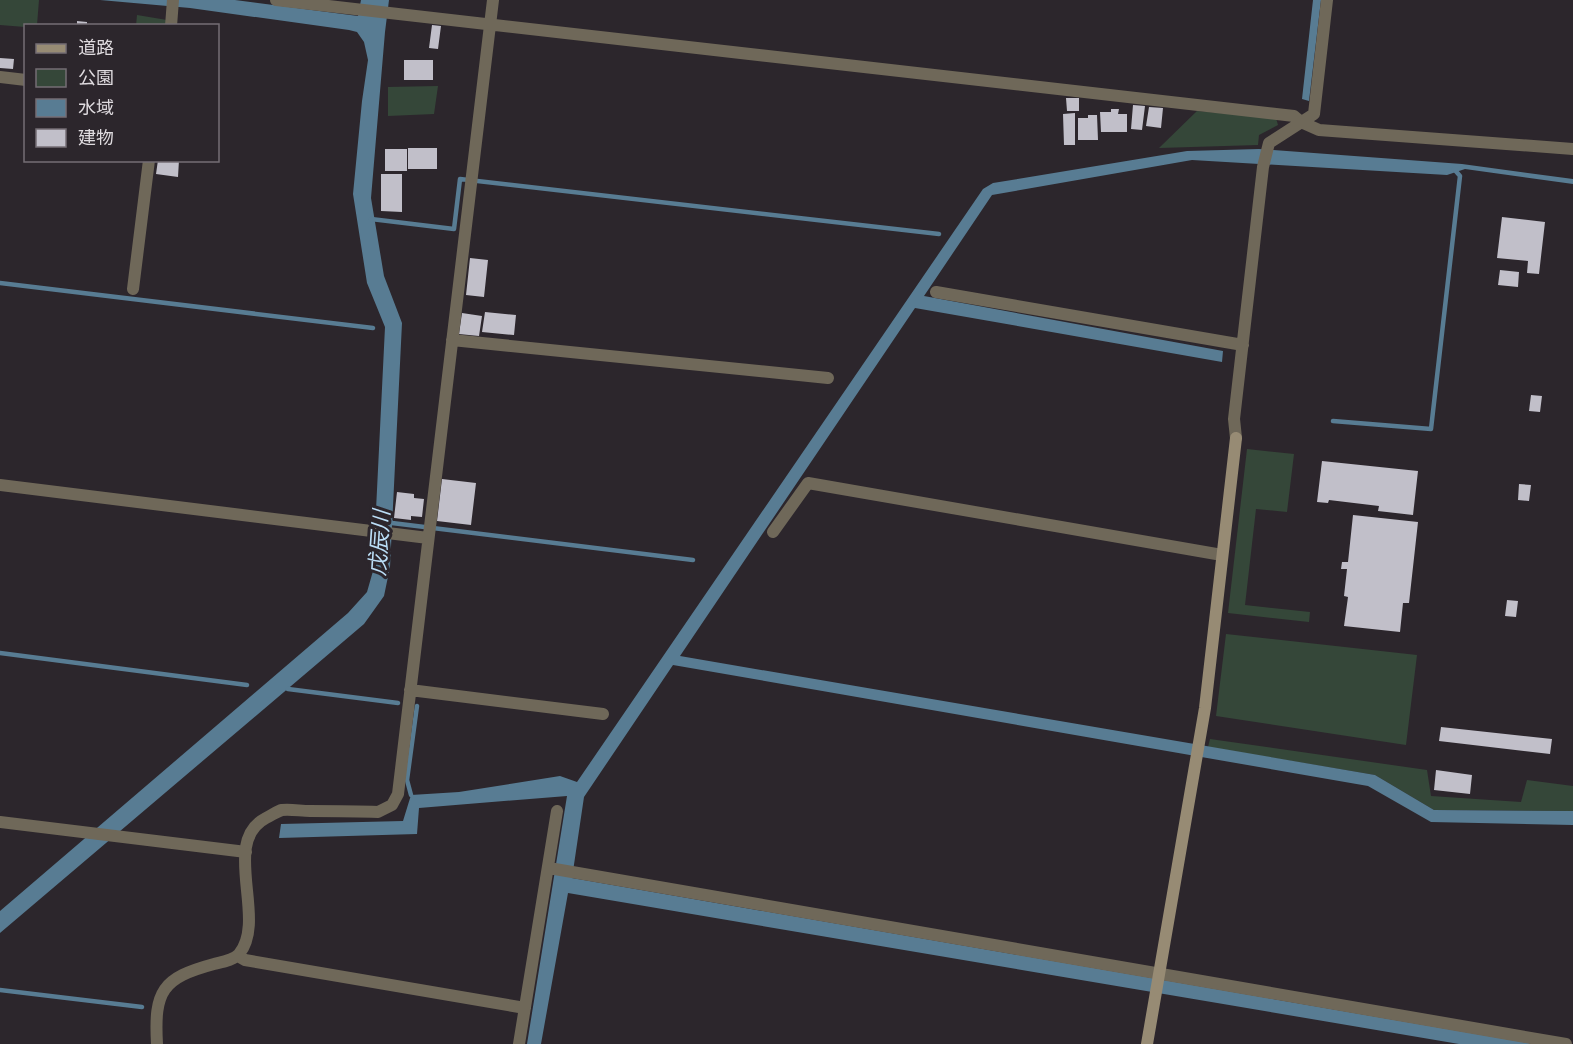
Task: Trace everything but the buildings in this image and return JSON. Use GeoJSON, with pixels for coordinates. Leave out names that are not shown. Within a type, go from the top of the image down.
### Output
{"type":"FeatureCollection","features":[{"type":"Feature","properties":{"kind":"street"},"geometry":{"type":"LineString","coordinates":[[276,0],[1294,116],[1301,122],[1319,130],[1573,148]]}},
{"type":"Feature","properties":{"kind":"street"},"geometry":{"type":"LineString","coordinates":[[157,1044],[156,1019],[159,996],[172,980],[193,970],[225,962],[238,956],[246,942],[250,923],[245,878],[246,852],[250,834],[261,821],[281,810],[378,812],[392,805],[398,794],[493,0]]}},
{"type":"Feature","properties":{"kind":"street"},"geometry":{"type":"LineString","coordinates":[[1147,1044],[1199,742],[1236,438],[1234,418],[1263,167],[1269,143],[1314,114],[1328,0]]}},
{"type":"Feature","properties":{"kind":"street"},"geometry":{"type":"LineString","coordinates":[[171,24],[173,6]]}},
{"type":"Feature","properties":{"kind":"street"},"geometry":{"type":"LineString","coordinates":[[0,77],[24,80]]}},
{"type":"Feature","properties":{"kind":"street"},"geometry":{"type":"LineString","coordinates":[[133,289],[149,162]]}},
{"type":"Feature","properties":{"kind":"street"},"geometry":{"type":"LineString","coordinates":[[936,292],[1243,345]]}},
{"type":"Feature","properties":{"kind":"street"},"geometry":{"type":"LineString","coordinates":[[452,340],[828,378]]}},
{"type":"Feature","properties":{"kind":"street"},"geometry":{"type":"LineString","coordinates":[[773,532],[808,483],[1222,555]]}},
{"type":"Feature","properties":{"kind":"street"},"geometry":{"type":"LineString","coordinates":[[0,486],[398,534],[429,531]]}},
{"type":"Feature","properties":{"kind":"street"},"geometry":{"type":"LineString","coordinates":[[410,690],[603,714]]}},
{"type":"Feature","properties":{"kind":"street"},"geometry":{"type":"LineString","coordinates":[[519,1044],[557,811]]}},
{"type":"Feature","properties":{"kind":"street"},"geometry":{"type":"LineString","coordinates":[[0,822],[246,852]]}},
{"type":"Feature","properties":{"kind":"street"},"geometry":{"type":"LineString","coordinates":[[549,868],[1566,1044]]}},
{"type":"Feature","properties":{"kind":"street"},"geometry":{"type":"LineString","coordinates":[[238,956],[257,962],[525,1008]]}},
{"type":"Feature","properties":{"kind":"green space"},"geometry":{"type":"Polygon","coordinates":[[[0,0],[39,0],[37,24],[24,24],[24,27],[0,25],[0,0]]]}},
{"type":"Feature","properties":{"kind":"green space"},"geometry":{"type":"Polygon","coordinates":[[[137,15],[167,20],[167,24],[136,24],[137,15]]]}},
{"type":"Feature","properties":{"kind":"green space"},"geometry":{"type":"Polygon","coordinates":[[[438,86],[434,114],[388,116],[388,87],[438,86]]]}},
{"type":"Feature","properties":{"kind":"green space"},"geometry":{"type":"Polygon","coordinates":[[[1197,111],[1276,118],[1278,125],[1259,135],[1258,145],[1159,148],[1197,111]]]}},
{"type":"Feature","properties":{"kind":"green space"},"geometry":{"type":"Polygon","coordinates":[[[1247,449],[1294,454],[1287,512],[1256,509],[1245,605],[1310,612],[1309,622],[1228,613],[1247,449]]]}},
{"type":"Feature","properties":{"kind":"green space"},"geometry":{"type":"Polygon","coordinates":[[[1226,634],[1417,655],[1406,745],[1216,716],[1226,634]]]}},
{"type":"Feature","properties":{"kind":"green space"},"geometry":{"type":"Polygon","coordinates":[[[1210,739],[1427,770],[1431,796],[1521,802],[1527,780],[1573,786],[1573,811],[1434,810],[1375,775],[1208,747],[1210,739]]]}},
{"type":"Feature","properties":{"kind":"water","name":"戊辰川"},"geometry":{"type":"Polygon","coordinates":[[[100,0],[235,0],[358,16],[361,0],[389,0],[371,198],[384,276],[402,323],[390,567],[384,596],[364,624],[0,933],[0,911],[348,613],[367,592],[373,571],[385,327],[367,283],[353,194],[368,60],[364,42],[357,32],[349,30],[190,8],[100,0]]]}},
{"type":"Feature","properties":{"kind":"water"},"geometry":{"type":"Polygon","coordinates":[[[1313,0],[1321,0],[1309,101],[1302,99],[1313,0]]]}},
{"type":"Feature","properties":{"kind":"water"},"geometry":{"type":"Polygon","coordinates":[[[1259,149],[1462,164],[1573,179],[1573,184],[1465,169],[1447,175],[1192,160],[992,195],[924,296],[1223,351],[1222,362],[915,308],[680,656],[1375,775],[1434,810],[1573,811],[1573,825],[1431,822],[1368,786],[673,665],[584,797],[572,878],[1534,1044],[1459,1044],[568,893],[541,1044],[527,1044],[567,796],[419,808],[417,834],[279,838],[281,824],[403,821],[411,795],[459,792],[560,776],[577,782],[983,189],[993,183],[1187,151],[1259,149]]]}},
{"type":"Feature","properties":{"kind":"waterway"},"geometry":{"type":"LineString","coordinates":[[1333,421],[1431,429],[1460,176],[1454,169]]}},
{"type":"Feature","properties":{"kind":"waterway"},"geometry":{"type":"LineString","coordinates":[[371,219],[454,229],[460,179],[939,234]]}},
{"type":"Feature","properties":{"kind":"waterway"},"geometry":{"type":"LineString","coordinates":[[0,283],[373,328]]}},
{"type":"Feature","properties":{"kind":"waterway","name":"戊辰川"},"geometry":{"type":"LineString","coordinates":[[388,519],[392,523],[693,560]]}},
{"type":"Feature","properties":{"kind":"waterway"},"geometry":{"type":"LineString","coordinates":[[0,653],[247,685]]}},
{"type":"Feature","properties":{"kind":"waterway"},"geometry":{"type":"LineString","coordinates":[[288,689],[398,703]]}},
{"type":"Feature","properties":{"kind":"waterway"},"geometry":{"type":"LineString","coordinates":[[411,795],[407,780],[417,706]]}},
{"type":"Feature","properties":{"kind":"waterway"},"geometry":{"type":"LineString","coordinates":[[0,990],[142,1007]]}}]}
